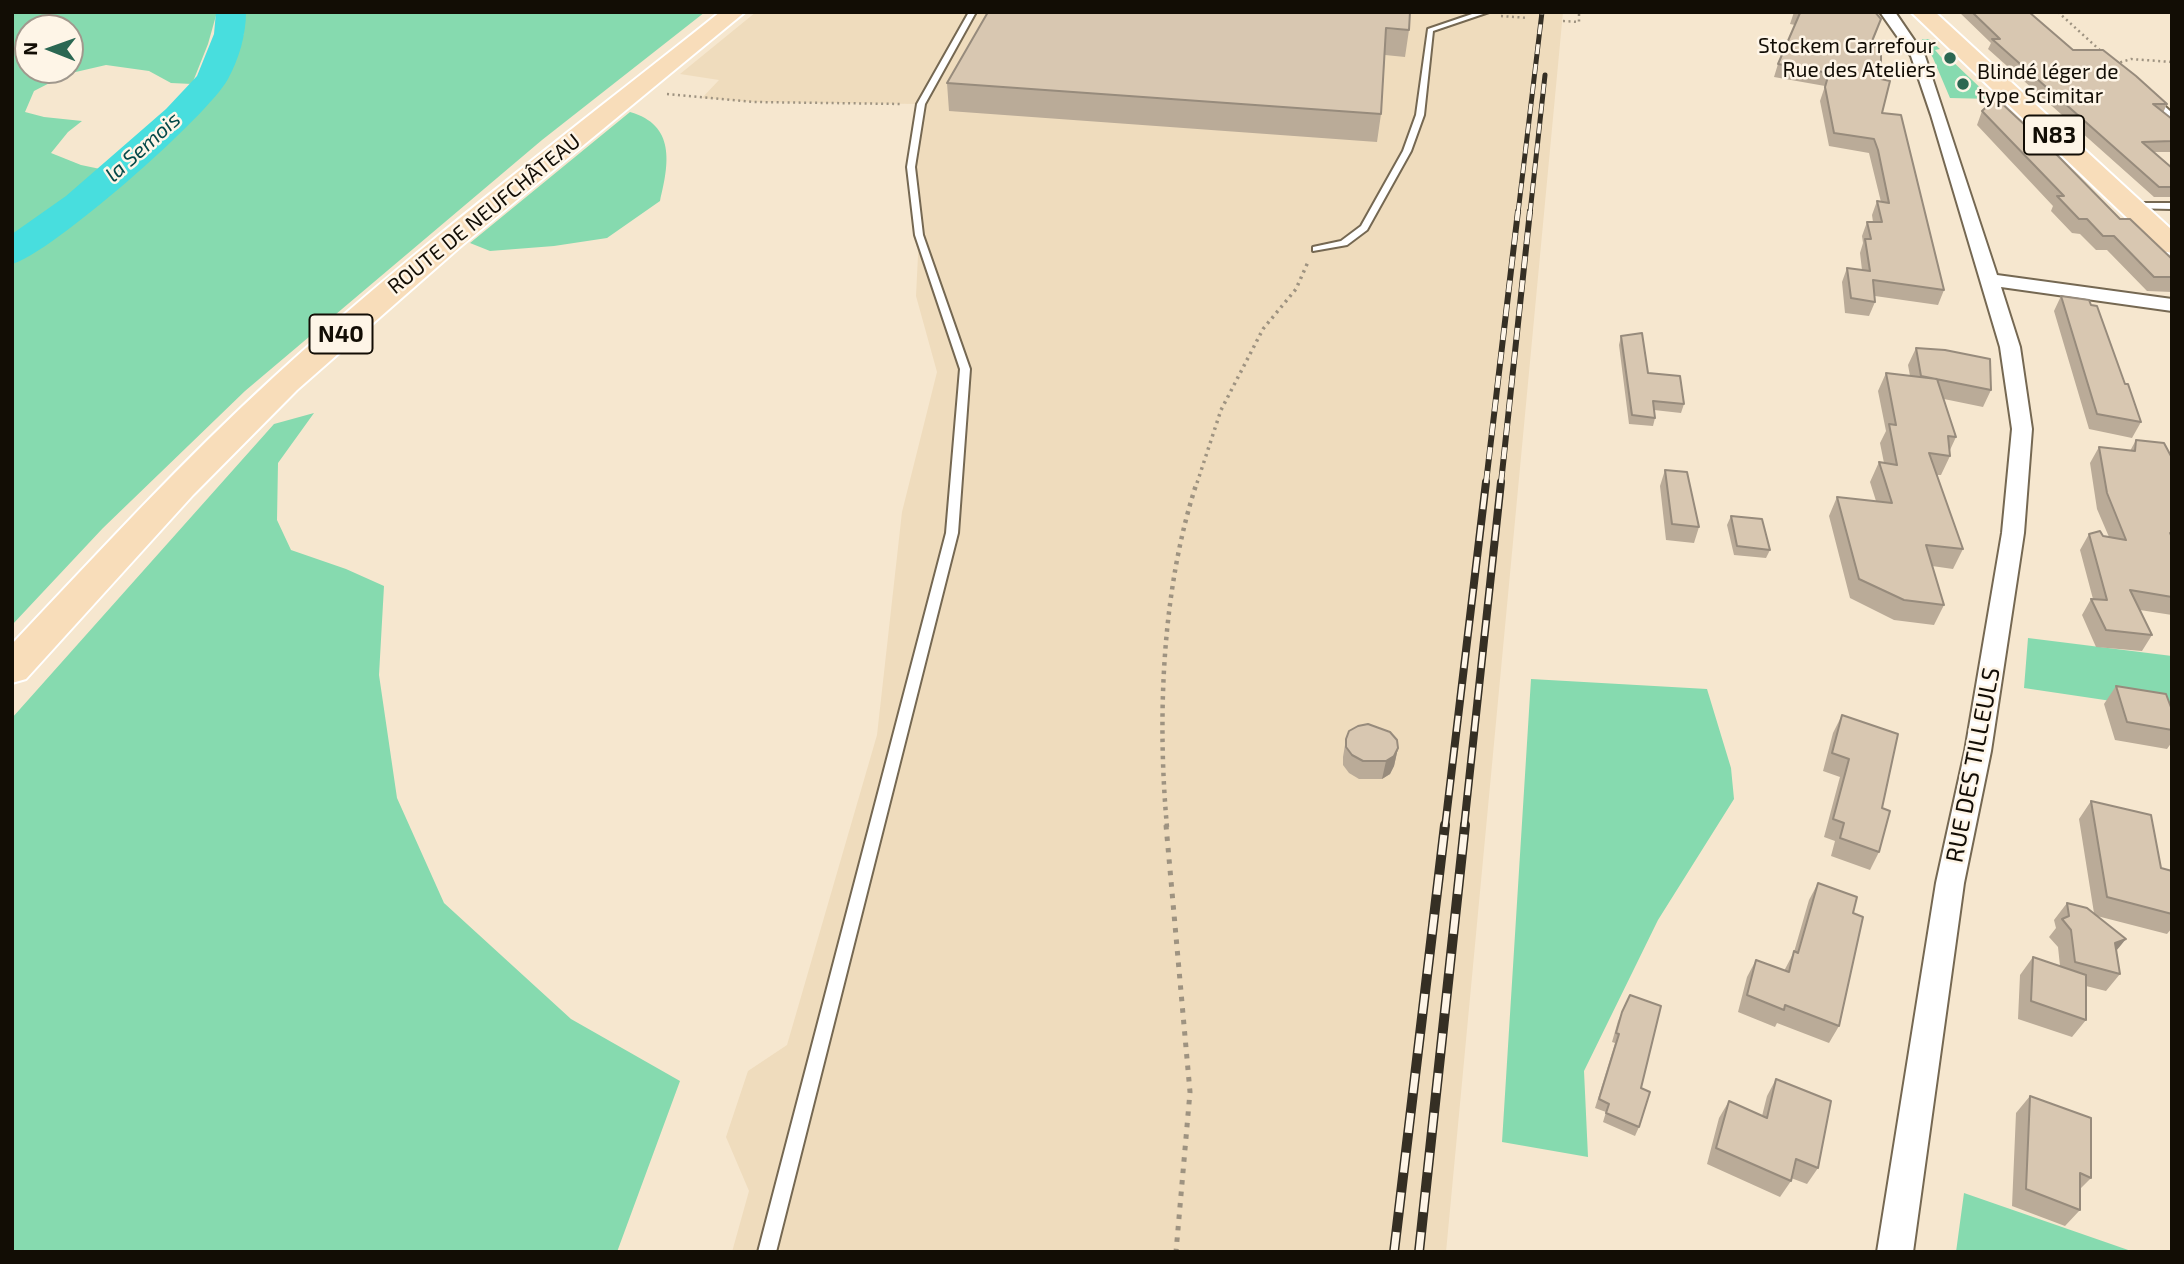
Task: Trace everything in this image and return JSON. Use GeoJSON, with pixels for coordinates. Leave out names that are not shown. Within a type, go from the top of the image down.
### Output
{"type":"FeatureCollection","features":[{"type":"Feature","properties":{"kind":"main road","name":"ROUTE DE NEUFCHÂTEAU"},"geometry":{"type":"LineString","coordinates":[[12,669],[212,455],[285,385],[461,230],[734,12]]}},
{"type":"Feature","properties":{"kind":"main road","name":"N83"},"geometry":{"type":"LineString","coordinates":[[1927,17],[2172,245]]}},
{"type":"Feature","properties":{"kind":"street","name":"RUE DES TILLEULS"},"geometry":{"type":"LineString","coordinates":[[1888,18],[1927,17]]}},
{"type":"Feature","properties":{"kind":"street","name":"RUE DES TILLEULS"},"geometry":{"type":"LineString","coordinates":[[1888,18],[1922,68],[2010,347],[2022,429],[2013,533],[1978,751],[1950,883],[1895,1252]]}},
{"type":"Feature","properties":{"kind":"street"},"geometry":{"type":"LineString","coordinates":[[1991,280],[2172,305]]}},
{"type":"Feature","properties":{"kind":"lane"},"geometry":{"type":"LineString","coordinates":[[767,1252],[952,533],[965,369],[919,235],[911,167],[921,104],[974,12]]}},
{"type":"Feature","properties":{"kind":"lane"},"geometry":{"type":"LineString","coordinates":[[1316,249],[1344,243],[1364,228],[1407,151],[1420,115],[1430,30],[1485,13]]}},
{"type":"Feature","properties":{"kind":"lane"},"geometry":{"type":"LineString","coordinates":[[2144,91],[2172,117]]}},
{"type":"Feature","properties":{"kind":"lane"},"geometry":{"type":"LineString","coordinates":[[2129,205],[2172,206]]}},
{"type":"Feature","properties":{"kind":"path"},"geometry":{"type":"LineString","coordinates":[[1563,21],[1579,22],[1579,12]]}},
{"type":"Feature","properties":{"kind":"path"},"geometry":{"type":"LineString","coordinates":[[2058,12],[2116,65],[2131,59],[2172,62]]}},
{"type":"Feature","properties":{"kind":"path"},"geometry":{"type":"LineString","coordinates":[[1485,13],[1528,18]]}},
{"type":"Feature","properties":{"kind":"path"},"geometry":{"type":"LineString","coordinates":[[635,91],[754,102],[921,104]]}},
{"type":"Feature","properties":{"kind":"path"},"geometry":{"type":"LineString","coordinates":[[1176,1252],[1190,1092],[1165,810],[1163,694],[1172,593],[1187,512],[1221,410],[1263,330],[1296,289],[1301,272],[1316,249]]}},
{"type":"Feature","properties":{"kind":"shaded area"},"geometry":{"type":"Polygon","coordinates":[[[756,12],[1563,12],[1446,1252],[732,1252],[749,1191],[726,1137],[748,1071],[787,1045],[877,735],[902,512],[937,372],[916,296],[919,235],[911,167],[921,104],[754,102],[702,98],[719,80],[680,74],[756,12]]]}},
{"type":"Feature","properties":{"kind":"green space"},"geometry":{"type":"Polygon","coordinates":[[[12,12],[217,12],[192,84],[171,83],[149,71],[106,65],[84,70],[84,14],[14,14],[14,84],[48,84],[34,91],[25,112],[82,121],[68,132],[51,153],[81,165],[105,170],[12,238],[12,12]]]}},
{"type":"Feature","properties":{"kind":"green space"},"geometry":{"type":"Polygon","coordinates":[[[243,12],[705,12],[542,140],[245,391],[103,528],[12,625],[12,264],[95,205],[189,117],[227,77],[244,33],[243,12]]]}},
{"type":"Feature","properties":{"kind":"green space"},"geometry":{"type":"Polygon","coordinates":[[[1922,39],[1929,39],[1940,49],[1935,50],[1942,58],[1949,58],[1992,99],[1950,98],[1922,39]]]}},
{"type":"Feature","properties":{"kind":"green space"},"geometry":{"type":"Polygon","coordinates":[[[630,112],[645,118],[662,136],[667,160],[660,201],[607,238],[490,251],[470,243],[630,112]]]}},
{"type":"Feature","properties":{"kind":"green space"},"geometry":{"type":"Polygon","coordinates":[[[314,413],[278,463],[277,520],[291,550],[346,569],[384,586],[379,675],[397,798],[444,903],[571,1019],[680,1081],[617,1252],[12,1252],[12,718],[274,424],[314,413]]]}},
{"type":"Feature","properties":{"kind":"green space"},"geometry":{"type":"Polygon","coordinates":[[[2028,638],[2172,656],[2172,710],[2024,688],[2028,638]]]}},
{"type":"Feature","properties":{"kind":"green space"},"geometry":{"type":"Polygon","coordinates":[[[1531,679],[1707,689],[1731,768],[1734,799],[1658,920],[1584,1071],[1588,1157],[1502,1142],[1531,679]]]}},
{"type":"Feature","properties":{"kind":"green space"},"geometry":{"type":"Polygon","coordinates":[[[1964,1193],[2134,1252],[1956,1252],[1964,1193]]]}},
{"type":"Feature","properties":{"kind":"building"},"geometry":{"type":"Polygon","coordinates":[[[988,12],[1410,12],[1409,30],[1386,28],[1381,114],[947,83],[988,12]]]}},
{"type":"Feature","properties":{"kind":"building"},"geometry":{"type":"Polygon","coordinates":[[[1796,12],[1875,12],[1881,19],[1870,46],[1881,47],[1881,79],[1890,81],[1882,113],[1901,115],[1944,290],[1873,280],[1875,302],[1851,298],[1847,268],[1870,271],[1865,239],[1871,239],[1867,222],[1882,222],[1877,201],[1889,203],[1874,139],[1834,133],[1825,87],[1829,73],[1778,64],[1800,13],[1796,12]]]}},
{"type":"Feature","properties":{"kind":"building"},"geometry":{"type":"Polygon","coordinates":[[[1972,12],[2029,12],[2073,50],[2103,50],[2136,76],[2167,104],[2153,104],[2172,119],[2172,141],[2142,142],[2172,168],[2172,187],[2159,187],[1992,39],[2000,39],[1972,12]]]}},
{"type":"Feature","properties":{"kind":"building"},"geometry":{"type":"Polygon","coordinates":[[[1996,98],[2120,219],[2130,219],[2172,259],[2172,277],[2154,277],[2114,236],[2103,236],[2087,219],[2079,219],[2057,196],[2064,196],[1982,111],[1996,98]]]}},
{"type":"Feature","properties":{"kind":"building"},"geometry":{"type":"Polygon","coordinates":[[[2061,296],[2089,300],[2091,305],[2097,306],[2141,422],[2097,414],[2061,296]]]}},
{"type":"Feature","properties":{"kind":"building"},"geometry":{"type":"Polygon","coordinates":[[[1642,333],[1648,373],[1680,376],[1684,404],[1653,401],[1655,418],[1632,415],[1621,336],[1642,333]]]}},
{"type":"Feature","properties":{"kind":"building"},"geometry":{"type":"Polygon","coordinates":[[[1916,348],[1945,350],[1990,359],[1991,390],[1921,376],[1916,348]]]}},
{"type":"Feature","properties":{"kind":"building"},"geometry":{"type":"Polygon","coordinates":[[[1886,373],[1937,379],[1956,437],[1948,436],[1950,456],[1929,453],[1963,549],[1926,545],[1944,605],[1904,600],[1859,579],[1837,497],[1892,503],[1879,462],[1897,465],[1889,424],[1896,425],[1886,373]]]}},
{"type":"Feature","properties":{"kind":"building"},"geometry":{"type":"Polygon","coordinates":[[[2136,440],[2164,443],[2172,458],[2172,597],[2130,590],[2152,635],[2106,630],[2091,599],[2107,600],[2089,534],[2100,531],[2103,536],[2126,540],[2107,493],[2099,447],[2135,451],[2136,440]]]}},
{"type":"Feature","properties":{"kind":"building"},"geometry":{"type":"Polygon","coordinates":[[[1665,470],[1687,472],[1699,527],[1672,524],[1665,470]]]}},
{"type":"Feature","properties":{"kind":"building"},"geometry":{"type":"Polygon","coordinates":[[[1731,516],[1762,519],[1770,550],[1737,546],[1731,516]]]}},
{"type":"Feature","properties":{"kind":"building"},"geometry":{"type":"Polygon","coordinates":[[[2116,686],[2166,694],[2172,710],[2172,730],[2127,722],[2116,686]]]}},
{"type":"Feature","properties":{"kind":"building"},"geometry":{"type":"Polygon","coordinates":[[[1842,715],[1898,734],[1882,808],[1890,811],[1879,852],[1840,838],[1844,823],[1833,819],[1849,759],[1832,753],[1842,715]]]}},
{"type":"Feature","properties":{"kind":"building"},"geometry":{"type":"Polygon","coordinates":[[[1368,724],[1390,732],[1397,740],[1398,748],[1394,756],[1386,761],[1363,761],[1352,755],[1346,747],[1349,731],[1368,724]]]}},
{"type":"Feature","properties":{"kind":"building"},"geometry":{"type":"Polygon","coordinates":[[[2091,801],[2151,815],[2161,868],[2172,871],[2172,914],[2107,897],[2091,801]]]}},
{"type":"Feature","properties":{"kind":"building"},"geometry":{"type":"Polygon","coordinates":[[[1818,883],[1857,897],[1853,913],[1863,917],[1839,1026],[1785,1005],[1784,1010],[1747,995],[1756,960],[1789,972],[1794,951],[1798,953],[1818,883]]]}},
{"type":"Feature","properties":{"kind":"building"},"geometry":{"type":"Polygon","coordinates":[[[2067,903],[2087,908],[2126,939],[2115,943],[2120,974],[2075,962],[2071,930],[2062,919],[2069,916],[2067,903]]]}},
{"type":"Feature","properties":{"kind":"building"},"geometry":{"type":"Polygon","coordinates":[[[2033,957],[2086,975],[2086,1020],[2031,1001],[2033,957]]]}},
{"type":"Feature","properties":{"kind":"building"},"geometry":{"type":"Polygon","coordinates":[[[1630,995],[1661,1006],[1641,1088],[1650,1092],[1639,1127],[1606,1113],[1609,1104],[1599,1099],[1619,1034],[1616,1033],[1622,1012],[1630,995]]]}},
{"type":"Feature","properties":{"kind":"building"},"geometry":{"type":"Polygon","coordinates":[[[1776,1079],[1831,1101],[1818,1168],[1796,1159],[1791,1181],[1716,1148],[1729,1101],[1767,1118],[1776,1079]]]}},
{"type":"Feature","properties":{"kind":"building"},"geometry":{"type":"Polygon","coordinates":[[[2030,1096],[2091,1118],[2091,1178],[2080,1173],[2080,1210],[2026,1189],[2030,1096]]]}},
{"type":"Feature","properties":{"kind":"waterway","name":"la Semois"},"geometry":{"type":"LineString","coordinates":[[12,252],[79,204],[178,116],[212,79],[230,34],[231,12]]}},
{"type":"Feature","properties":{"kind":"railway"},"geometry":{"type":"LineString","coordinates":[[1518,213],[1542,12]]}},
{"type":"Feature","properties":{"kind":"railway"},"geometry":{"type":"LineString","coordinates":[[1530,213],[1545,75]]}},
{"type":"Feature","properties":{"kind":"railway"},"geometry":{"type":"LineString","coordinates":[[1486,483],[1518,211]]}},
{"type":"Feature","properties":{"kind":"railway"},"geometry":{"type":"LineString","coordinates":[[1501,483],[1530,211]]}},
{"type":"Feature","properties":{"kind":"railway"},"geometry":{"type":"LineString","coordinates":[[1445,827],[1486,482]]}},
{"type":"Feature","properties":{"kind":"railway"},"geometry":{"type":"LineString","coordinates":[[1464,827],[1501,482]]}},
{"type":"Feature","properties":{"kind":"railway"},"geometry":{"type":"LineString","coordinates":[[1394,1252],[1445,825]]}},
{"type":"Feature","properties":{"kind":"railway"},"geometry":{"type":"LineString","coordinates":[[1419,1252],[1465,825]]}},
{"type":"Feature","properties":{"kind":"place","name":"Stockem Carrefour Rue des Ateliers"},"geometry":{"type":"Point","coordinates":[1950,58]}},
{"type":"Feature","properties":{"kind":"place","name":"Blindé léger de type Scimitar"},"geometry":{"type":"Point","coordinates":[1963,84]}}]}
